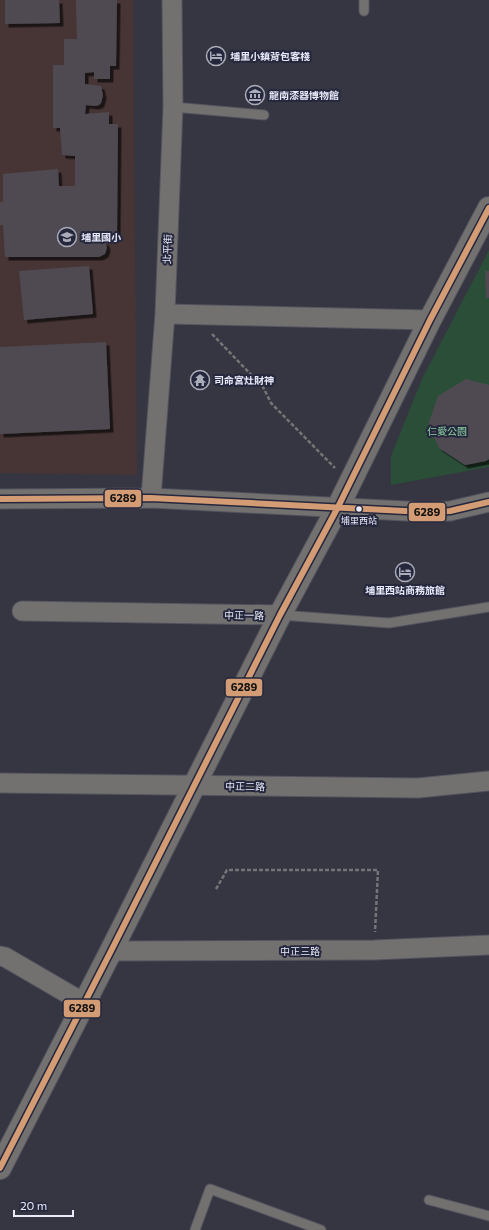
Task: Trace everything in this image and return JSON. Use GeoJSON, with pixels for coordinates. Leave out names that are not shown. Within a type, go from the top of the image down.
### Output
{"type":"FeatureCollection","features":[{"type":"Feature","properties":{"kind":"street","name":"北平街"},"geometry":{"type":"LineString","coordinates":[[151,498],[165,314],[173,107],[172,0]]}},
{"type":"Feature","properties":{"kind":"street"},"geometry":{"type":"LineString","coordinates":[[0,1168],[112,951],[280,615],[338,507],[430,320],[489,208]]}},
{"type":"Feature","properties":{"kind":"street"},"geometry":{"type":"LineString","coordinates":[[165,314],[430,320]]}},
{"type":"Feature","properties":{"kind":"street"},"geometry":{"type":"LineString","coordinates":[[0,499],[151,498],[398,511],[450,511],[489,502]]}},
{"type":"Feature","properties":{"kind":"street","name":"中正一路"},"geometry":{"type":"LineString","coordinates":[[22,611],[280,615]]}},
{"type":"Feature","properties":{"kind":"street","name":"中正二路"},"geometry":{"type":"LineString","coordinates":[[0,783],[418,788],[489,781]]}},
{"type":"Feature","properties":{"kind":"street","name":"中正三路"},"geometry":{"type":"LineString","coordinates":[[112,951],[374,950],[489,945]]}},
{"type":"Feature","properties":{"kind":"street"},"geometry":{"type":"LineString","coordinates":[[0,956],[5,956],[84,1003]]}},
{"type":"Feature","properties":{"kind":"lane"},"geometry":{"type":"LineString","coordinates":[[364,0],[364,11]]}},
{"type":"Feature","properties":{"kind":"lane"},"geometry":{"type":"LineString","coordinates":[[173,107],[264,115]]}},
{"type":"Feature","properties":{"kind":"lane","name":"中正一路"},"geometry":{"type":"LineString","coordinates":[[280,615],[389,623],[489,607]]}},
{"type":"Feature","properties":{"kind":"lane"},"geometry":{"type":"LineString","coordinates":[[194,1230],[210,1189],[321,1230]]}},
{"type":"Feature","properties":{"kind":"lane"},"geometry":{"type":"LineString","coordinates":[[429,1200],[489,1216]]}},
{"type":"Feature","properties":{"kind":"path"},"geometry":{"type":"LineString","coordinates":[[195,314],[219,342],[263,387],[271,403],[350,483]]}},
{"type":"Feature","properties":{"kind":"path"},"geometry":{"type":"LineString","coordinates":[[216,889],[227,870],[378,870],[374,950]]}},
{"type":"Feature","properties":{"kind":"shaded area","name":"埔里國小"},"geometry":{"type":"Polygon","coordinates":[[[0,0],[133,0],[137,475],[0,473],[0,0]]]}},
{"type":"Feature","properties":{"kind":"green space","name":"仁愛公園"},"geometry":{"type":"Polygon","coordinates":[[[489,250],[489,467],[391,485],[391,456],[422,379],[489,250]]]}},
{"type":"Feature","properties":{"kind":"building"},"geometry":{"type":"Polygon","coordinates":[[[5,0],[59,0],[60,23],[5,24],[5,0]]]}},
{"type":"Feature","properties":{"kind":"building"},"geometry":{"type":"Polygon","coordinates":[[[76,0],[117,0],[116,66],[110,66],[110,79],[94,79],[94,72],[85,73],[85,84],[101,86],[103,95],[99,105],[86,105],[85,114],[109,112],[109,124],[118,124],[117,236],[85,234],[84,239],[101,239],[106,243],[107,248],[105,254],[99,257],[5,257],[3,225],[0,225],[0,202],[3,202],[3,174],[58,169],[59,186],[75,186],[75,156],[62,155],[60,128],[53,128],[53,65],[64,65],[64,39],[77,39],[76,0]]]}},
{"type":"Feature","properties":{"kind":"building"},"geometry":{"type":"Polygon","coordinates":[[[89,266],[93,314],[24,320],[19,271],[89,266]]]}},
{"type":"Feature","properties":{"kind":"building"},"geometry":{"type":"Polygon","coordinates":[[[485,271],[489,271],[489,298],[486,298],[485,271]]]}},
{"type":"Feature","properties":{"kind":"building"},"geometry":{"type":"Polygon","coordinates":[[[106,342],[110,429],[0,434],[0,347],[106,342]]]}},
{"type":"Feature","properties":{"kind":"building"},"geometry":{"type":"Polygon","coordinates":[[[466,379],[489,385],[489,459],[486,461],[465,465],[439,448],[428,425],[438,396],[466,379]]]}},
{"type":"Feature","properties":{"kind":"transit line","name":"6289"},"geometry":{"type":"LineString","coordinates":[[0,1168],[280,615],[338,507],[430,320],[489,208]]}},
{"type":"Feature","properties":{"kind":"transit line","name":"6289"},"geometry":{"type":"LineString","coordinates":[[0,499],[151,498],[425,512],[450,511],[489,502]]}},
{"type":"Feature","properties":{"kind":"place","name":"埔里小鎮背包客棧"},"geometry":{"type":"Point","coordinates":[216,56]}},
{"type":"Feature","properties":{"kind":"place","name":"龍南漆器博物館"},"geometry":{"type":"Point","coordinates":[255,95]}},
{"type":"Feature","properties":{"kind":"place","name":"埔里國小"},"geometry":{"type":"Point","coordinates":[67,237]}},
{"type":"Feature","properties":{"kind":"place","name":"司命宮灶財神"},"geometry":{"type":"Point","coordinates":[200,380]}},
{"type":"Feature","properties":{"kind":"place","name":"埔里西站"},"geometry":{"type":"Point","coordinates":[359,509]}},
{"type":"Feature","properties":{"kind":"place","name":"埔里西站商務旅館"},"geometry":{"type":"Point","coordinates":[405,572]}}]}
